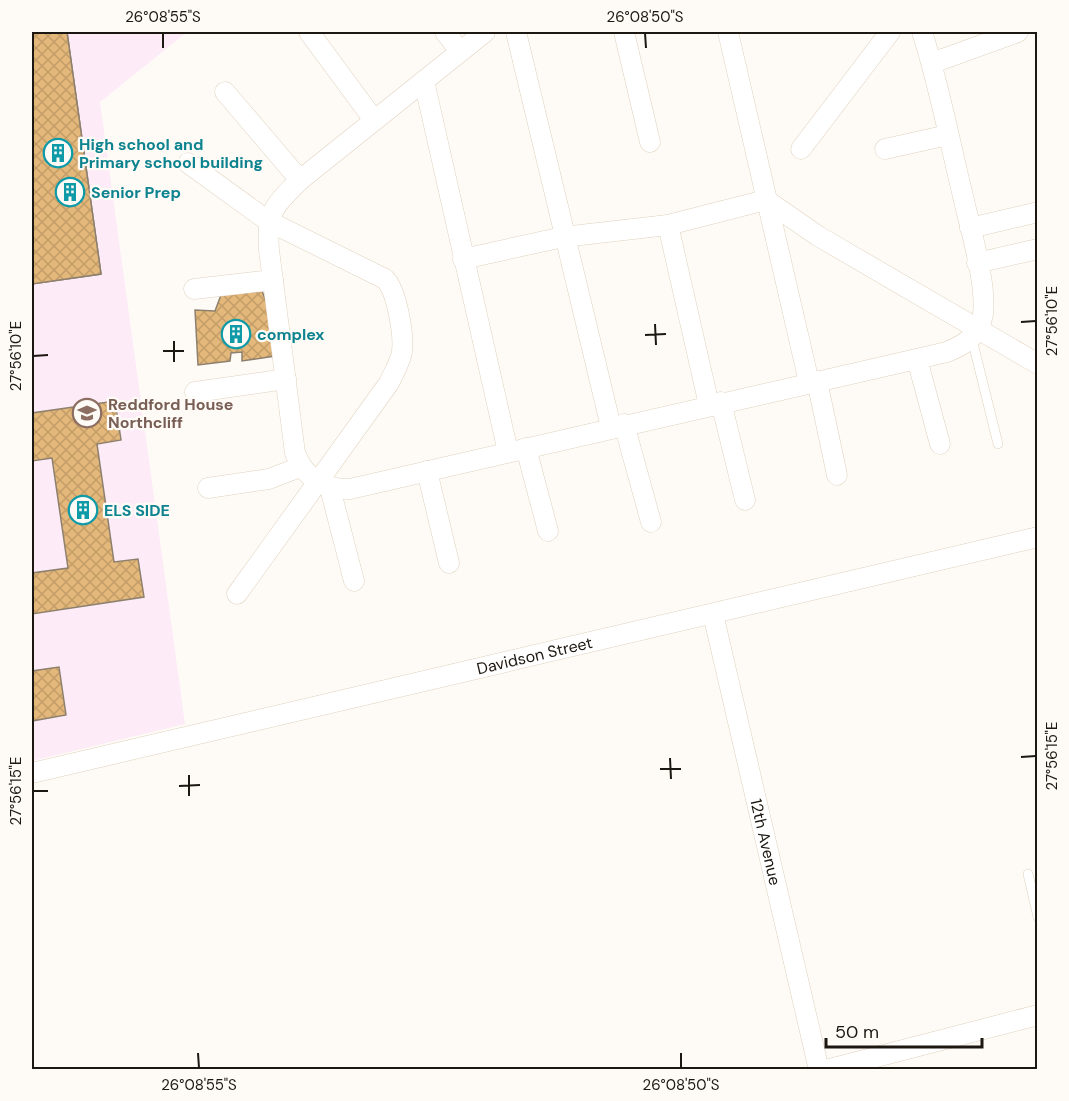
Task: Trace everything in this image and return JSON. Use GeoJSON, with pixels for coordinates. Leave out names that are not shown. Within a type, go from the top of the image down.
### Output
{"type":"FeatureCollection","features":[{"type":"Feature","properties":{"kind":"street"},"geometry":{"type":"LineString","coordinates":[[309,32],[374,120]]}},
{"type":"Feature","properties":{"kind":"street"},"geometry":{"type":"LineString","coordinates":[[445,32],[460,51]]}},
{"type":"Feature","properties":{"kind":"street"},"geometry":{"type":"LineString","coordinates":[[486,32],[300,180],[275,207],[268,221],[273,280],[295,453],[300,467],[324,485],[350,489],[715,403],[948,352],[975,334],[983,298],[977,263],[932,63],[922,32]]}},
{"type":"Feature","properties":{"kind":"street"},"geometry":{"type":"LineString","coordinates":[[516,32],[563,237],[618,426],[651,522]]}},
{"type":"Feature","properties":{"kind":"street"},"geometry":{"type":"LineString","coordinates":[[624,32],[650,142]]}},
{"type":"Feature","properties":{"kind":"street"},"geometry":{"type":"LineString","coordinates":[[728,32],[766,200],[837,475]]}},
{"type":"Feature","properties":{"kind":"street"},"geometry":{"type":"LineString","coordinates":[[801,149],[890,32]]}},
{"type":"Feature","properties":{"kind":"street"},"geometry":{"type":"LineString","coordinates":[[932,63],[1018,32]]}},
{"type":"Feature","properties":{"kind":"street"},"geometry":{"type":"LineString","coordinates":[[423,81],[463,260],[517,450],[548,531]]}},
{"type":"Feature","properties":{"kind":"street"},"geometry":{"type":"LineString","coordinates":[[225,92],[300,180]]}},
{"type":"Feature","properties":{"kind":"street"},"geometry":{"type":"LineString","coordinates":[[885,149],[948,135]]}},
{"type":"Feature","properties":{"kind":"street"},"geometry":{"type":"LineString","coordinates":[[188,163],[268,221],[385,279],[395,295],[402,341],[401,354],[389,383],[324,485],[237,594]]}},
{"type":"Feature","properties":{"kind":"street"},"geometry":{"type":"LineString","coordinates":[[463,260],[563,237],[668,225],[766,200],[809,230],[975,334],[1038,364]]}},
{"type":"Feature","properties":{"kind":"street"},"geometry":{"type":"LineString","coordinates":[[970,228],[1038,212]]}},
{"type":"Feature","properties":{"kind":"street"},"geometry":{"type":"LineString","coordinates":[[668,225],[715,403],[745,500]]}},
{"type":"Feature","properties":{"kind":"street"},"geometry":{"type":"LineString","coordinates":[[977,263],[1038,249]]}},
{"type":"Feature","properties":{"kind":"street"},"geometry":{"type":"LineString","coordinates":[[194,289],[273,280]]}},
{"type":"Feature","properties":{"kind":"street"},"geometry":{"type":"LineString","coordinates":[[917,359],[940,444]]}},
{"type":"Feature","properties":{"kind":"street"},"geometry":{"type":"LineString","coordinates":[[195,392],[286,380]]}},
{"type":"Feature","properties":{"kind":"street"},"geometry":{"type":"LineString","coordinates":[[208,488],[269,479],[300,467]]}},
{"type":"Feature","properties":{"kind":"street"},"geometry":{"type":"LineString","coordinates":[[427,471],[449,563]]}},
{"type":"Feature","properties":{"kind":"street"},"geometry":{"type":"LineString","coordinates":[[324,485],[354,581]]}},
{"type":"Feature","properties":{"kind":"street","name":"Davidson Street"},"geometry":{"type":"LineString","coordinates":[[32,773],[1038,537]]}},
{"type":"Feature","properties":{"kind":"street","name":"12th Avenue"},"geometry":{"type":"LineString","coordinates":[[713,614],[819,1070]]}},
{"type":"Feature","properties":{"kind":"street"},"geometry":{"type":"LineString","coordinates":[[826,1070],[1038,1015]]}},
{"type":"Feature","properties":{"kind":"lane"},"geometry":{"type":"LineString","coordinates":[[975,334],[998,444]]}},
{"type":"Feature","properties":{"kind":"lane"},"geometry":{"type":"LineString","coordinates":[[1028,874],[1038,916]]}},
{"type":"Feature","properties":{"kind":"shaded area","name":"Reddford House Northcliff"},"geometry":{"type":"Polygon","coordinates":[[[32,32],[187,32],[100,102],[185,724],[32,761],[32,32]]]}},
{"type":"Feature","properties":{"kind":"building","name":"Senior Prep"},"geometry":{"type":"Polygon","coordinates":[[[32,32],[67,32],[101,274],[32,284],[32,245],[58,241],[44,142],[32,143],[32,32]]]}},
{"type":"Feature","properties":{"kind":"building","name":"Senior Prep"},"geometry":{"type":"Polygon","coordinates":[[[32,32],[67,32],[101,274],[32,284],[32,32]]]}},
{"type":"Feature","properties":{"kind":"building","name":"complex"},"geometry":{"type":"Polygon","coordinates":[[[262,291],[275,325],[275,356],[242,361],[242,352],[231,353],[230,361],[198,365],[195,310],[215,311],[221,295],[262,291]]]}},
{"type":"Feature","properties":{"kind":"building","name":"ELS SIDE"},"geometry":{"type":"Polygon","coordinates":[[[115,401],[121,440],[97,444],[114,562],[138,559],[144,597],[32,614],[32,573],[68,568],[52,458],[32,461],[32,413],[115,401]]]}},
{"type":"Feature","properties":{"kind":"building"},"geometry":{"type":"Polygon","coordinates":[[[59,667],[66,715],[32,721],[32,671],[59,667]]]}},
{"type":"Feature","properties":{"kind":"place","name":"High school and Primary school building"},"geometry":{"type":"Point","coordinates":[58,153]}},
{"type":"Feature","properties":{"kind":"place","name":"Senior Prep"},"geometry":{"type":"Point","coordinates":[70,192]}},
{"type":"Feature","properties":{"kind":"place","name":"complex"},"geometry":{"type":"Point","coordinates":[236,334]}},
{"type":"Feature","properties":{"kind":"place","name":"Reddford House Northcliff"},"geometry":{"type":"Point","coordinates":[87,413]}},
{"type":"Feature","properties":{"kind":"place","name":"ELS SIDE"},"geometry":{"type":"Point","coordinates":[83,510]}}]}
